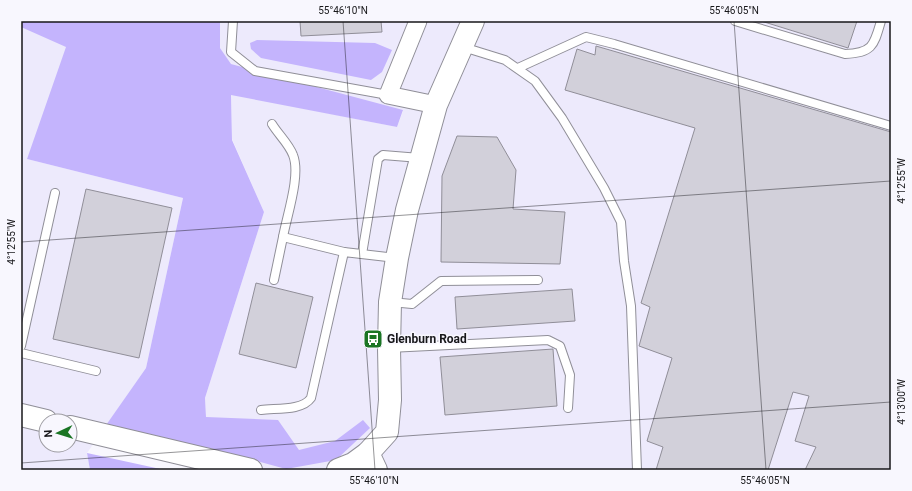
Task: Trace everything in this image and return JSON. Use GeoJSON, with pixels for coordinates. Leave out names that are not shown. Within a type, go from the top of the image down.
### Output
{"type":"FeatureCollection","features":[{"type":"Feature","properties":{"kind":"street"},"geometry":{"type":"LineString","coordinates":[[418,21],[388,95],[436,105]]}},
{"type":"Feature","properties":{"kind":"street"},"geometry":{"type":"LineString","coordinates":[[338,470],[353,464],[372,462],[387,432],[390,400],[390,302],[407,210],[436,105],[473,21]]}},
{"type":"Feature","properties":{"kind":"street"},"geometry":{"type":"LineString","coordinates":[[21,415],[38,420]]}},
{"type":"Feature","properties":{"kind":"street"},"geometry":{"type":"LineString","coordinates":[[78,429],[251,470]]}},
{"type":"Feature","properties":{"kind":"lane"},"geometry":{"type":"LineString","coordinates":[[232,21],[230,52],[256,71],[388,95]]}},
{"type":"Feature","properties":{"kind":"lane"},"geometry":{"type":"LineString","coordinates":[[735,21],[845,54],[860,54],[874,44],[881,21]]}},
{"type":"Feature","properties":{"kind":"lane"},"geometry":{"type":"LineString","coordinates":[[518,68],[586,37],[891,126]]}},
{"type":"Feature","properties":{"kind":"lane"},"geometry":{"type":"LineString","coordinates":[[462,46],[505,60],[518,68],[535,82],[562,118],[604,188],[621,222],[624,261],[632,306],[637,470]]}},
{"type":"Feature","properties":{"kind":"lane"},"geometry":{"type":"LineString","coordinates":[[272,124],[293,154],[295,165],[295,176],[274,280]]}},
{"type":"Feature","properties":{"kind":"lane"},"geometry":{"type":"LineString","coordinates":[[362,254],[378,159],[383,155],[422,158]]}},
{"type":"Feature","properties":{"kind":"lane"},"geometry":{"type":"LineString","coordinates":[[21,346],[55,193]]}},
{"type":"Feature","properties":{"kind":"lane"},"geometry":{"type":"LineString","coordinates":[[283,236],[344,252],[397,258]]}},
{"type":"Feature","properties":{"kind":"lane"},"geometry":{"type":"LineString","coordinates":[[261,410],[300,406],[308,402],[311,398],[344,252]]}},
{"type":"Feature","properties":{"kind":"lane"},"geometry":{"type":"LineString","coordinates":[[390,302],[412,304],[441,281],[538,280]]}},
{"type":"Feature","properties":{"kind":"lane"},"geometry":{"type":"LineString","coordinates":[[389,348],[548,340],[560,346],[570,375],[568,408]]}},
{"type":"Feature","properties":{"kind":"lane"},"geometry":{"type":"LineString","coordinates":[[21,353],[96,371]]}},
{"type":"Feature","properties":{"kind":"shaded area"},"geometry":{"type":"Polygon","coordinates":[[[21,21],[220,21],[220,48],[231,64],[403,110],[397,127],[231,95],[232,140],[264,212],[205,398],[206,417],[278,420],[299,450],[335,441],[363,420],[370,428],[336,460],[286,469],[238,456],[104,428],[146,368],[183,198],[27,159],[66,47],[21,27],[21,21]]]}},
{"type":"Feature","properties":{"kind":"shaded area"},"geometry":{"type":"Polygon","coordinates":[[[220,21],[891,21],[891,470],[202,470],[206,417],[205,398],[264,212],[232,139],[231,94],[397,127],[403,111],[230,64],[220,48],[220,21]]]}},
{"type":"Feature","properties":{"kind":"shaded area"},"geometry":{"type":"Polygon","coordinates":[[[21,22],[79,40],[27,159],[183,198],[146,368],[87,453],[90,470],[21,470],[21,22]]]}},
{"type":"Feature","properties":{"kind":"shaded area"},"geometry":{"type":"Polygon","coordinates":[[[257,40],[375,43],[392,50],[382,72],[371,80],[261,58],[251,49],[250,43],[257,40]]]}},
{"type":"Feature","properties":{"kind":"shaded area"},"geometry":{"type":"Polygon","coordinates":[[[87,453],[165,470],[90,470],[87,453]]]}},
{"type":"Feature","properties":{"kind":"building"},"geometry":{"type":"Polygon","coordinates":[[[300,21],[381,21],[382,32],[301,36],[300,21]]]}},
{"type":"Feature","properties":{"kind":"building"},"geometry":{"type":"Polygon","coordinates":[[[761,21],[857,21],[848,48],[761,21]]]}},
{"type":"Feature","properties":{"kind":"building"},"geometry":{"type":"Polygon","coordinates":[[[596,46],[891,132],[891,470],[805,470],[816,447],[795,441],[809,396],[793,392],[768,470],[656,470],[663,447],[647,441],[672,358],[639,346],[650,307],[641,303],[695,128],[565,90],[577,49],[595,55],[596,46]]]}},
{"type":"Feature","properties":{"kind":"building"},"geometry":{"type":"Polygon","coordinates":[[[457,136],[497,137],[516,170],[513,209],[565,212],[560,264],[441,262],[442,176],[457,136]]]}},
{"type":"Feature","properties":{"kind":"building"},"geometry":{"type":"Polygon","coordinates":[[[86,189],[172,208],[139,358],[53,339],[86,189]]]}},
{"type":"Feature","properties":{"kind":"building"},"geometry":{"type":"Polygon","coordinates":[[[256,283],[313,297],[296,368],[239,354],[256,283]]]}},
{"type":"Feature","properties":{"kind":"building"},"geometry":{"type":"Polygon","coordinates":[[[572,289],[575,321],[457,329],[455,297],[572,289]]]}},
{"type":"Feature","properties":{"kind":"building"},"geometry":{"type":"Polygon","coordinates":[[[553,349],[557,406],[445,415],[440,357],[553,349]]]}},
{"type":"Feature","properties":{"kind":"place","name":"Glenburn Road"},"geometry":{"type":"Point","coordinates":[373,339]}}]}
